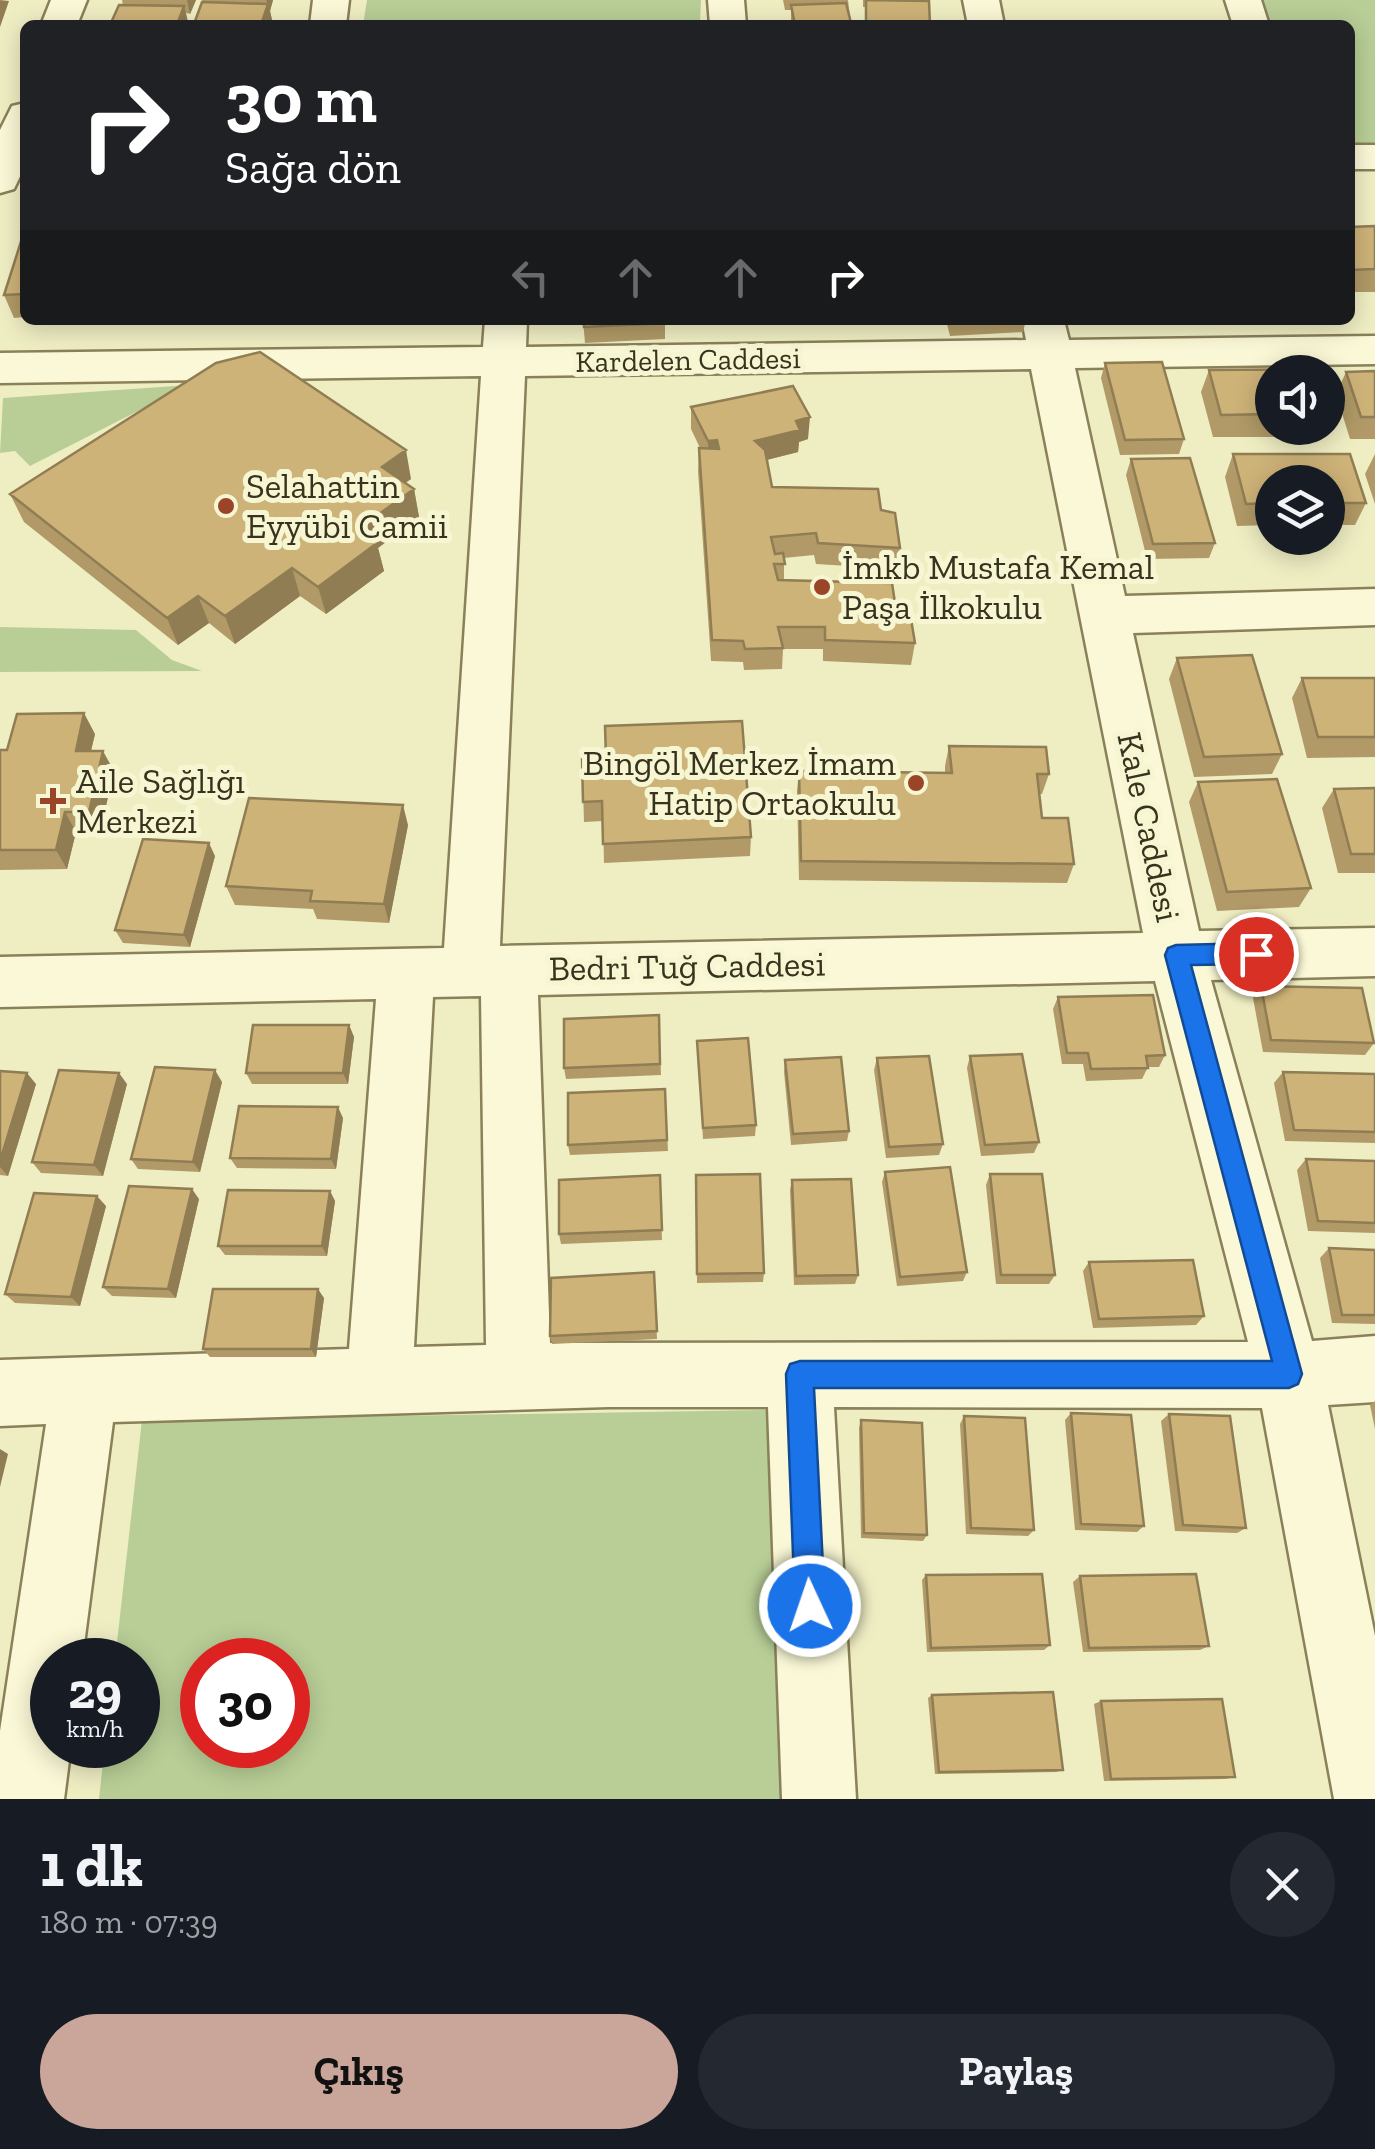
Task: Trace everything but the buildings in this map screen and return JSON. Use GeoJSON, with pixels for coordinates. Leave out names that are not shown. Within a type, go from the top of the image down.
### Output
{"type":"FeatureCollection","features":[{"type":"Feature","properties":{"kind":"street"},"geometry":{"type":"LineString","coordinates":[[7,171],[20,130]]}},
{"type":"Feature","properties":{"kind":"street","name":"Kardelen Caddesi"},"geometry":{"type":"LineString","coordinates":[[0,368],[505,341],[1046,337],[1375,350]]}},
{"type":"Feature","properties":{"kind":"street","name":"Kale Caddesi"},"geometry":{"type":"LineString","coordinates":[[1046,337],[1176,955],[1289,1374],[1371,1799]]}},
{"type":"Feature","properties":{"kind":"street"},"geometry":{"type":"LineString","coordinates":[[505,341],[490,971],[519,1377]]}},
{"type":"Feature","properties":{"kind":"street"},"geometry":{"type":"LineString","coordinates":[[1105,615],[1375,607]]}},
{"type":"Feature","properties":{"kind":"street","name":"Bedri Tuğ Caddesi"},"geometry":{"type":"LineString","coordinates":[[0,982],[1375,952]]}},
{"type":"Feature","properties":{"kind":"street"},"geometry":{"type":"LineString","coordinates":[[379,1381],[406,972]]}},
{"type":"Feature","properties":{"kind":"street"},"geometry":{"type":"LineString","coordinates":[[0,1393],[519,1377],[1289,1374],[1375,1369]]}},
{"type":"Feature","properties":{"kind":"street"},"geometry":{"type":"LineString","coordinates":[[800,1374],[819,1799]]}},
{"type":"Feature","properties":{"kind":"street"},"geometry":{"type":"LineString","coordinates":[[27,1799],[84,1391]]}},
{"type":"Feature","properties":{"kind":"green space"},"geometry":{"type":"Polygon","coordinates":[[[367,0],[701,0],[700,20],[364,20],[367,0]]]}},
{"type":"Feature","properties":{"kind":"green space"},"geometry":{"type":"Polygon","coordinates":[[[1257,0],[1375,0],[1375,147],[1355,148],[1355,20],[1265,20],[1257,0]]]}},
{"type":"Feature","properties":{"kind":"green space"},"geometry":{"type":"Polygon","coordinates":[[[189,385],[30,466],[15,451],[0,453],[3,398],[189,385]]]}},
{"type":"Feature","properties":{"kind":"green space"},"geometry":{"type":"Polygon","coordinates":[[[0,627],[136,630],[172,660],[202,671],[0,672],[0,627]]]}},
{"type":"Feature","properties":{"kind":"green space"},"geometry":{"type":"Polygon","coordinates":[[[767,1410],[787,1799],[99,1799],[102,1768],[160,1768],[160,1638],[117,1638],[142,1420],[767,1410]]]}},
{"type":"Feature","properties":{"kind":"place","name":"Selahattin Eyyübi Camii"},"geometry":{"type":"Point","coordinates":[226,506]}},
{"type":"Feature","properties":{"kind":"place","name":"İmkb Mustafa Kemal Paşa İlkokulu"},"geometry":{"type":"Point","coordinates":[822,587]}},
{"type":"Feature","properties":{"kind":"place","name":"Bingöl Merkez İmam Hatip Ortaokulu"},"geometry":{"type":"Point","coordinates":[916,783]}},
{"type":"Feature","properties":{"kind":"place","name":"Aile Sağlığı Merkezi"},"geometry":{"type":"Point","coordinates":[53,801]}},
{"type":"Feature","properties":{"kind":"route"},"geometry":{"type":"LineString","coordinates":[[810,1606],[800,1374],[1289,1374],[1176,955],[1256,954]]}}]}
